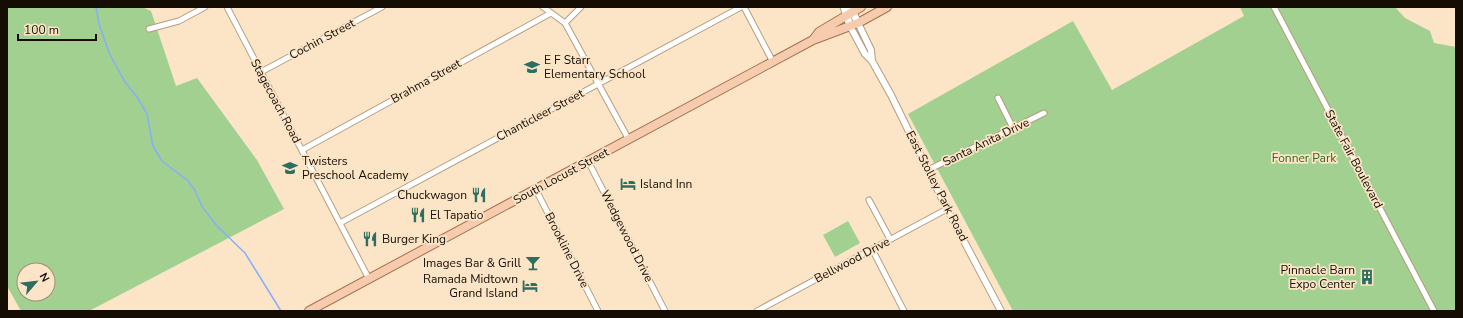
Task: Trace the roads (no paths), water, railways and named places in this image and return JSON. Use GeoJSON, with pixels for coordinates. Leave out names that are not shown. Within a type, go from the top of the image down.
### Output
{"type":"FeatureCollection","features":[{"type":"Feature","properties":{"kind":"main road","name":"South Locust Street"},"geometry":{"type":"LineString","coordinates":[[813,40],[819,32],[848,10],[861,7]]}},
{"type":"Feature","properties":{"kind":"main road","name":"South Locust Street"},"geometry":{"type":"LineString","coordinates":[[309,311],[813,40],[854,24],[888,7]]}},
{"type":"Feature","properties":{"kind":"main road"},"geometry":{"type":"LineString","coordinates":[[848,10],[854,24]]}},
{"type":"Feature","properties":{"kind":"street"},"geometry":{"type":"LineString","coordinates":[[149,29],[180,21],[204,7]]}},
{"type":"Feature","properties":{"kind":"street","name":"Stagecoach Road"},"geometry":{"type":"LineString","coordinates":[[227,7],[369,279]]}},
{"type":"Feature","properties":{"kind":"street","name":"Cochin Street"},"geometry":{"type":"LineString","coordinates":[[261,72],[382,7]]}},
{"type":"Feature","properties":{"kind":"street"},"geometry":{"type":"LineString","coordinates":[[542,7],[565,23],[629,140]]}},
{"type":"Feature","properties":{"kind":"street"},"geometry":{"type":"LineString","coordinates":[[565,23],[581,7]]}},
{"type":"Feature","properties":{"kind":"street","name":"Chanticleer Street"},"geometry":{"type":"LineString","coordinates":[[340,223],[740,7]]}},
{"type":"Feature","properties":{"kind":"street"},"geometry":{"type":"LineString","coordinates":[[744,7],[773,62]]}},
{"type":"Feature","properties":{"kind":"street","name":"State Fair Boulevard"},"geometry":{"type":"LineString","coordinates":[[1274,7],[1434,311]]}},
{"type":"Feature","properties":{"kind":"street","name":"Brahma Street"},"geometry":{"type":"LineString","coordinates":[[302,150],[551,13]]}},
{"type":"Feature","properties":{"kind":"street","name":"East Stolley Park Road"},"geometry":{"type":"LineString","coordinates":[[854,24],[865,54],[872,61],[891,94],[947,209],[1001,311]]}},
{"type":"Feature","properties":{"kind":"street"},"geometry":{"type":"LineString","coordinates":[[998,98],[1013,128]]}},
{"type":"Feature","properties":{"kind":"street","name":"Santa Anita Drive"},"geometry":{"type":"LineString","coordinates":[[928,170],[1044,113]]}},
{"type":"Feature","properties":{"kind":"street","name":"Wedgewood Drive"},"geometry":{"type":"LineString","coordinates":[[588,162],[665,311]]}},
{"type":"Feature","properties":{"kind":"street","name":"Brookline Drive"},"geometry":{"type":"LineString","coordinates":[[536,190],[598,311]]}},
{"type":"Feature","properties":{"kind":"street"},"geometry":{"type":"LineString","coordinates":[[869,200],[890,239]]}},
{"type":"Feature","properties":{"kind":"street","name":"Bellwood Drive"},"geometry":{"type":"LineString","coordinates":[[757,311],[947,209]]}},
{"type":"Feature","properties":{"kind":"street"},"geometry":{"type":"LineString","coordinates":[[872,249],[904,311]]}},
{"type":"Feature","properties":{"kind":"waterway"},"geometry":{"type":"LineString","coordinates":[[96,7],[99,24],[110,55],[125,82],[137,97],[147,114],[153,146],[162,161],[187,180],[194,189],[203,208],[217,226],[245,253],[281,311]]}},
{"type":"Feature","properties":{"kind":"place","name":"E F Starr Elementary School"},"geometry":{"type":"Point","coordinates":[532,67]}},
{"type":"Feature","properties":{"kind":"place","name":"Twisters Preschool Academy"},"geometry":{"type":"Point","coordinates":[290,168]}},
{"type":"Feature","properties":{"kind":"place","name":"Island Inn"},"geometry":{"type":"Point","coordinates":[628,184]}},
{"type":"Feature","properties":{"kind":"place","name":"Chuckwagon"},"geometry":{"type":"Point","coordinates":[479,195]}},
{"type":"Feature","properties":{"kind":"place","name":"El Tapatio"},"geometry":{"type":"Point","coordinates":[418,215]}},
{"type":"Feature","properties":{"kind":"place","name":"Burger King"},"geometry":{"type":"Point","coordinates":[370,239]}},
{"type":"Feature","properties":{"kind":"place","name":"Images Bar & Grill"},"geometry":{"type":"Point","coordinates":[533,263]}},
{"type":"Feature","properties":{"kind":"place","name":"Pinnacle Barn Expo Center"},"geometry":{"type":"Point","coordinates":[1367,277]}},
{"type":"Feature","properties":{"kind":"place","name":"Ramada Midtown Grand Island"},"geometry":{"type":"Point","coordinates":[530,286]}},
{"type":"Feature","properties":{"kind":"park label","name":"Fonner Park"},"geometry":{"type":"Point","coordinates":[1304,158]}}]}
